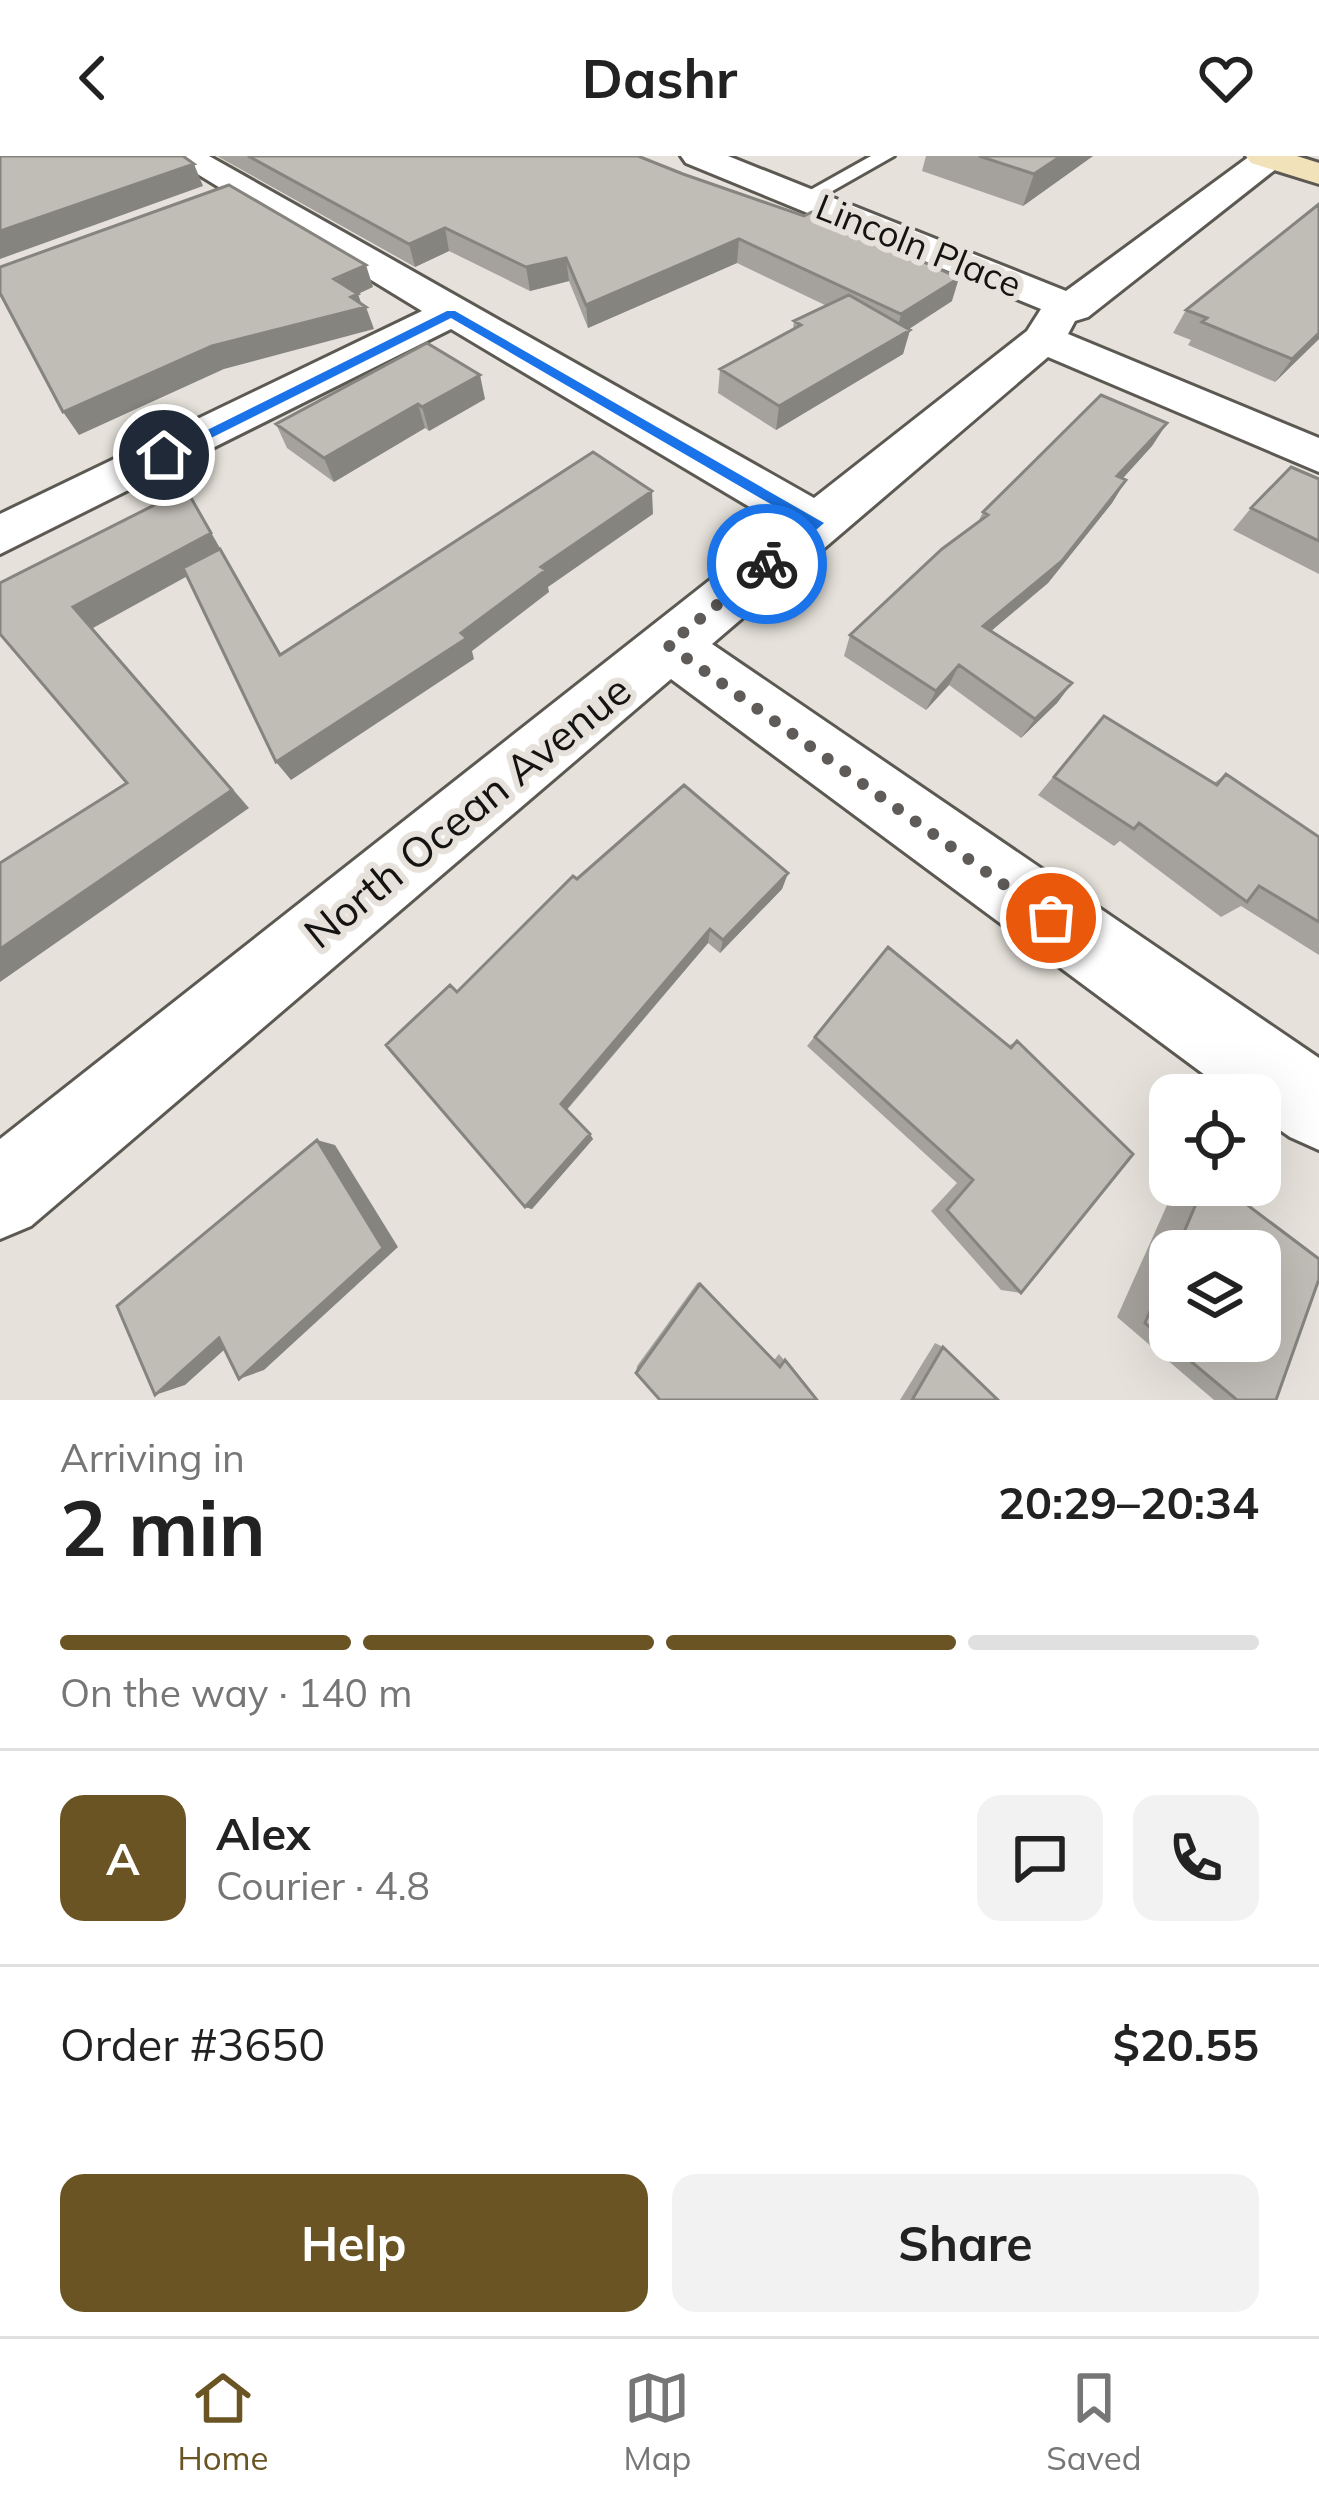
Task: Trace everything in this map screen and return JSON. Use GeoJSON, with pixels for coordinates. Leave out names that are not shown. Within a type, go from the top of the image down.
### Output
{"type":"FeatureCollection","features":[{"type":"Feature","properties":{"kind":"street"},"geometry":{"type":"LineString","coordinates":[[185,156],[816,523]]}},
{"type":"Feature","properties":{"kind":"street","name":"Lincoln Place"},"geometry":{"type":"LineString","coordinates":[[698,156],[806,198],[1319,456]]}},
{"type":"Feature","properties":{"kind":"street","name":"North Ocean Avenue"},"geometry":{"type":"LineString","coordinates":[[0,1195],[1058,324],[1279,160]]}},
{"type":"Feature","properties":{"kind":"street"},"geometry":{"type":"LineString","coordinates":[[196,205],[240,189]]}},
{"type":"Feature","properties":{"kind":"street"},"geometry":{"type":"LineString","coordinates":[[0,536],[451,313]]}},
{"type":"Feature","properties":{"kind":"street"},"geometry":{"type":"LineString","coordinates":[[668,645],[1319,1108]]}},
{"type":"Feature","properties":{"kind":"lane"},"geometry":{"type":"LineString","coordinates":[[806,198],[885,156]]}},
{"type":"Feature","properties":{"kind":"building"},"geometry":{"type":"Polygon","coordinates":[[[0,156],[183,156],[194,164],[0,231],[0,156]]]}},
{"type":"Feature","properties":{"kind":"building"},"geometry":{"type":"Polygon","coordinates":[[[248,156],[638,156],[804,216],[812,212],[959,278],[901,314],[739,239],[586,305],[566,258],[526,267],[445,228],[409,244],[248,156]]]}},
{"type":"Feature","properties":{"kind":"building"},"geometry":{"type":"Polygon","coordinates":[[[979,156],[1061,156],[1034,174],[979,156]]]}},
{"type":"Feature","properties":{"kind":"building"},"geometry":{"type":"Polygon","coordinates":[[[229,185],[366,265],[334,279],[358,294],[351,297],[366,307],[212,346],[63,412],[0,293],[0,267],[229,185]]]}},
{"type":"Feature","properties":{"kind":"building"},"geometry":{"type":"Polygon","coordinates":[[[1319,204],[1319,333],[1292,359],[1202,322],[1207,318],[1186,310],[1319,204]]]}},
{"type":"Feature","properties":{"kind":"building"},"geometry":{"type":"Polygon","coordinates":[[[849,295],[910,330],[779,406],[720,369],[801,325],[794,321],[849,295]]]}},
{"type":"Feature","properties":{"kind":"building"},"geometry":{"type":"Polygon","coordinates":[[[427,343],[480,375],[324,458],[276,424],[427,343]]]}},
{"type":"Feature","properties":{"kind":"building"},"geometry":{"type":"Polygon","coordinates":[[[1101,395],[1167,423],[1117,476],[1126,480],[1062,561],[983,626],[1072,683],[1035,719],[959,665],[936,691],[850,635],[942,549],[988,515],[983,512],[1101,395]]]}},
{"type":"Feature","properties":{"kind":"building"},"geometry":{"type":"Polygon","coordinates":[[[593,452],[652,491],[541,567],[546,570],[461,633],[467,638],[276,762],[183,568],[220,549],[280,655],[593,452]]]}},
{"type":"Feature","properties":{"kind":"building"},"geometry":{"type":"Polygon","coordinates":[[[1291,467],[1319,479],[1319,541],[1251,508],[1291,467]]]}},
{"type":"Feature","properties":{"kind":"building"},"geometry":{"type":"Polygon","coordinates":[[[186,489],[211,533],[73,607],[232,790],[0,949],[0,863],[127,783],[0,634],[0,583],[186,489]]]}},
{"type":"Feature","properties":{"kind":"building"},"geometry":{"type":"Polygon","coordinates":[[[1104,716],[1217,785],[1226,774],[1319,837],[1319,922],[1259,886],[1247,902],[1139,823],[1134,829],[1054,777],[1104,716]]]}},
{"type":"Feature","properties":{"kind":"building"},"geometry":{"type":"Polygon","coordinates":[[[684,785],[788,873],[723,940],[710,929],[561,1104],[590,1134],[525,1207],[386,1045],[450,985],[457,992],[573,876],[577,879],[684,785]]]}},
{"type":"Feature","properties":{"kind":"building"},"geometry":{"type":"Polygon","coordinates":[[[888,947],[1011,1048],[1017,1041],[1133,1154],[1021,1293],[947,1210],[973,1180],[815,1037],[888,947]]]}},
{"type":"Feature","properties":{"kind":"building"},"geometry":{"type":"Polygon","coordinates":[[[317,1140],[383,1248],[239,1379],[219,1338],[155,1395],[117,1306],[317,1140]]]}},
{"type":"Feature","properties":{"kind":"building"},"geometry":{"type":"Polygon","coordinates":[[[1195,1206],[1249,1206],[1281,1230],[1185,1230],[1195,1206]]]}},
{"type":"Feature","properties":{"kind":"building"},"geometry":{"type":"Polygon","coordinates":[[[1281,1230],[1319,1259],[1319,1279],[1276,1400],[1237,1400],[1192,1362],[1281,1362],[1281,1230]]]}},
{"type":"Feature","properties":{"kind":"building"},"geometry":{"type":"Polygon","coordinates":[[[700,1284],[780,1367],[785,1360],[817,1400],[660,1400],[636,1373],[700,1284]]]}},
{"type":"Feature","properties":{"kind":"building"},"geometry":{"type":"Polygon","coordinates":[[[943,1347],[998,1400],[912,1400],[943,1347]]]}},
{"type":"Feature","properties":{"kind":"way so far"},"geometry":{"type":"LineString","coordinates":[[767,564],[668,645],[1051,918]]}},
{"type":"Feature","properties":{"kind":"route"},"geometry":{"type":"LineString","coordinates":[[164,455],[451,313],[816,523],[767,564]]}}]}
